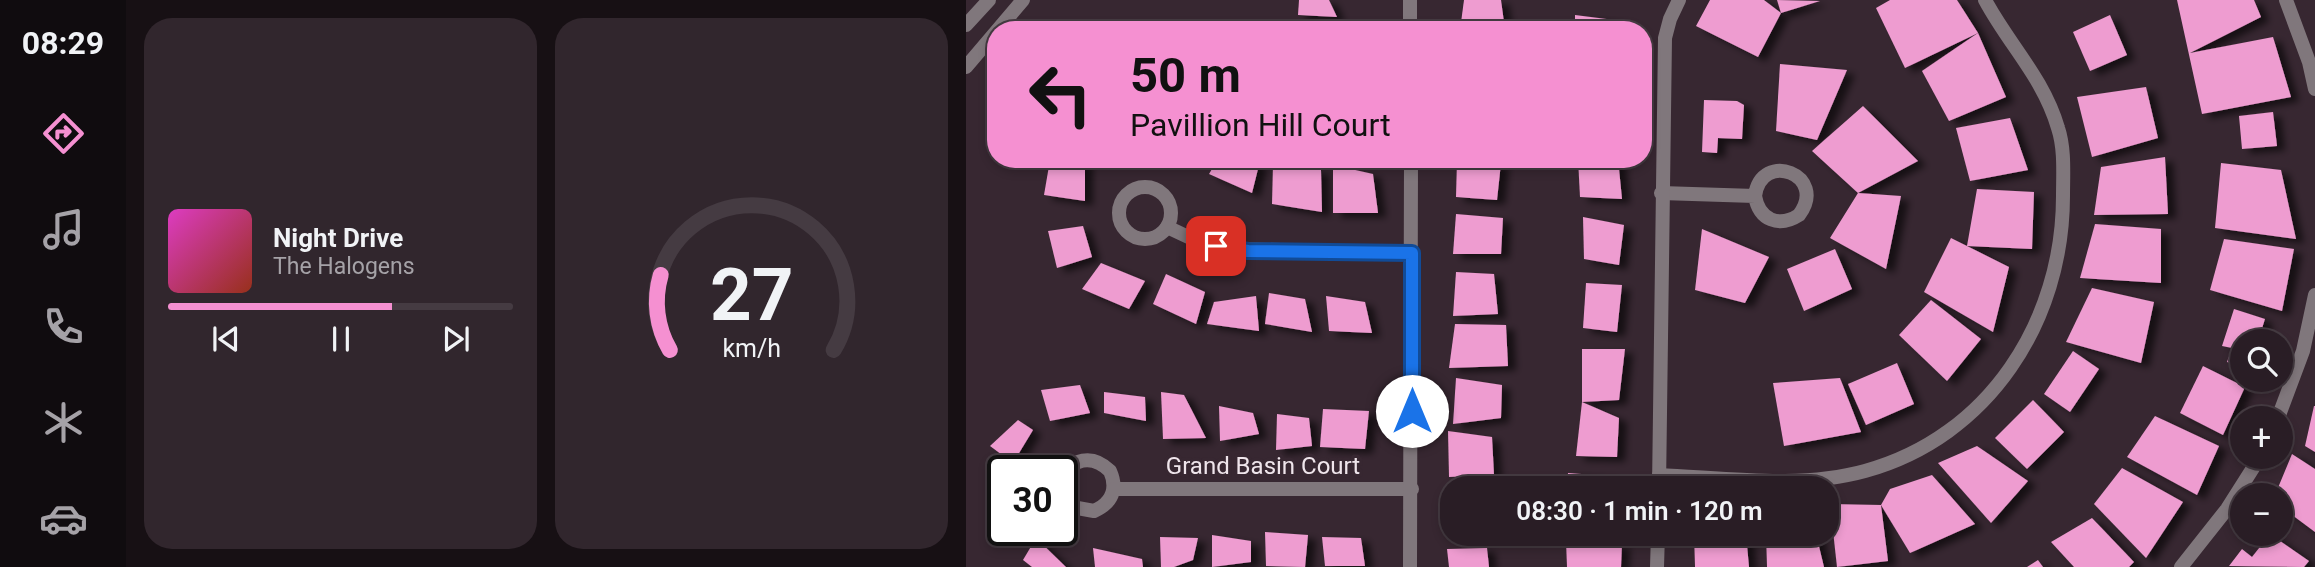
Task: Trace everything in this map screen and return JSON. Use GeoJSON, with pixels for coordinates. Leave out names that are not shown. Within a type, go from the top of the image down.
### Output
{"type":"FeatureCollection","features":[{"type":"Feature","properties":{"kind":"street"},"geometry":{"type":"LineString","coordinates":[[966,25],[989,0]]}},
{"type":"Feature","properties":{"kind":"street"},"geometry":{"type":"LineString","coordinates":[[1005,21],[1023,0]]}},
{"type":"Feature","properties":{"kind":"street"},"geometry":{"type":"LineString","coordinates":[[1410,0],[1410,21]]}},
{"type":"Feature","properties":{"kind":"street"},"geometry":{"type":"LineString","coordinates":[[1659,476],[1665,38],[1679,0]]}},
{"type":"Feature","properties":{"kind":"street"},"geometry":{"type":"LineString","coordinates":[[1830,476],[1867,471],[1894,460],[1955,425],[1984,400],[2027,344],[2054,282],[2062,246],[2063,169],[2059,130],[2047,97],[2027,61],[1985,0]]}},
{"type":"Feature","properties":{"kind":"street"},"geometry":{"type":"LineString","coordinates":[[2287,0],[2309,62],[2315,89]]}},
{"type":"Feature","properties":{"kind":"street"},"geometry":{"type":"LineString","coordinates":[[966,67],[987,42]]}},
{"type":"Feature","properties":{"kind":"street"},"geometry":{"type":"LineString","coordinates":[[1410,567],[1412,168]]}},
{"type":"Feature","properties":{"kind":"street"},"geometry":{"type":"LineString","coordinates":[[1661,192],[1755,195]]}},
{"type":"Feature","properties":{"kind":"street"},"geometry":{"type":"LineString","coordinates":[[1167,227],[1199,242],[1230,249],[1412,253]]}},
{"type":"Feature","properties":{"kind":"street"},"geometry":{"type":"LineString","coordinates":[[2282,406],[2302,351],[2315,295]]}},
{"type":"Feature","properties":{"kind":"street"},"geometry":{"type":"LineString","coordinates":[[1078,462],[1095,460],[1110,471],[1114,489],[1109,501],[1094,511],[1078,508]]}},
{"type":"Feature","properties":{"kind":"street"},"geometry":{"type":"LineString","coordinates":[[2181,567],[2227,509],[2252,469]]}},
{"type":"Feature","properties":{"kind":"street","name":"Grand Basin Court"},"geometry":{"type":"LineString","coordinates":[[1114,489],[1412,489]]}},
{"type":"Feature","properties":{"kind":"street"},"geometry":{"type":"LineString","coordinates":[[1657,567],[1658,546]]}},
{"type":"Feature","properties":{"kind":"building"},"geometry":{"type":"Polygon","coordinates":[[[1299,0],[1329,0],[1337,17],[1298,15],[1299,0]]]}},
{"type":"Feature","properties":{"kind":"building"},"geometry":{"type":"Polygon","coordinates":[[[1464,0],[1501,0],[1504,21],[1461,21],[1464,0]]]}},
{"type":"Feature","properties":{"kind":"building"},"geometry":{"type":"Polygon","coordinates":[[[1710,0],[1764,0],[1781,13],[1758,57],[1696,26],[1710,0]]]}},
{"type":"Feature","properties":{"kind":"building"},"geometry":{"type":"Polygon","coordinates":[[[1777,0],[1820,1],[1781,13],[1777,0]]]}},
{"type":"Feature","properties":{"kind":"building"},"geometry":{"type":"Polygon","coordinates":[[[1890,0],[1957,0],[1978,33],[1905,68],[1876,8],[1890,0]]]}},
{"type":"Feature","properties":{"kind":"building"},"geometry":{"type":"Polygon","coordinates":[[[2177,0],[2254,0],[2261,17],[2190,53],[2273,37],[2291,97],[2202,114],[2177,0]]]}},
{"type":"Feature","properties":{"kind":"building"},"geometry":{"type":"Polygon","coordinates":[[[1575,15],[1622,21],[1575,21],[1575,15]]]}},
{"type":"Feature","properties":{"kind":"building"},"geometry":{"type":"Polygon","coordinates":[[[2110,15],[2127,55],[2090,71],[2073,32],[2110,15]]]}},
{"type":"Feature","properties":{"kind":"building"},"geometry":{"type":"Polygon","coordinates":[[[1978,33],[2006,97],[1949,121],[1922,71],[1978,33]]]}},
{"type":"Feature","properties":{"kind":"building"},"geometry":{"type":"Polygon","coordinates":[[[1780,64],[1847,70],[1817,140],[1776,131],[1780,64]]]}},
{"type":"Feature","properties":{"kind":"building"},"geometry":{"type":"Polygon","coordinates":[[[2146,87],[2158,138],[2092,157],[2077,97],[2146,87]]]}},
{"type":"Feature","properties":{"kind":"building"},"geometry":{"type":"Polygon","coordinates":[[[1704,100],[1737,101],[1744,105],[1742,139],[1718,138],[1717,153],[1702,152],[1704,100]]]}},
{"type":"Feature","properties":{"kind":"building"},"geometry":{"type":"Polygon","coordinates":[[[1863,106],[1918,161],[1858,193],[1812,151],[1863,106]]]}},
{"type":"Feature","properties":{"kind":"building"},"geometry":{"type":"Polygon","coordinates":[[[2273,112],[2277,146],[2242,149],[2239,116],[2273,112]]]}},
{"type":"Feature","properties":{"kind":"building"},"geometry":{"type":"Polygon","coordinates":[[[2010,118],[2028,170],[1970,181],[1956,128],[2010,118]]]}},
{"type":"Feature","properties":{"kind":"building"},"geometry":{"type":"Polygon","coordinates":[[[2165,157],[2168,214],[2094,215],[2101,167],[2165,157]]]}},
{"type":"Feature","properties":{"kind":"building"},"geometry":{"type":"Polygon","coordinates":[[[2221,163],[2281,170],[2296,239],[2215,228],[2221,163]]]}},
{"type":"Feature","properties":{"kind":"building"},"geometry":{"type":"Polygon","coordinates":[[[1049,168],[1085,168],[1085,201],[1044,195],[1049,168]]]}},
{"type":"Feature","properties":{"kind":"building"},"geometry":{"type":"Polygon","coordinates":[[[1213,168],[1258,168],[1252,193],[1209,174],[1213,168]]]}},
{"type":"Feature","properties":{"kind":"building"},"geometry":{"type":"Polygon","coordinates":[[[1273,168],[1321,170],[1322,212],[1272,204],[1273,168]]]}},
{"type":"Feature","properties":{"kind":"building"},"geometry":{"type":"Polygon","coordinates":[[[1333,168],[1373,174],[1378,213],[1333,213],[1333,168]]]}},
{"type":"Feature","properties":{"kind":"building"},"geometry":{"type":"Polygon","coordinates":[[[1457,168],[1500,168],[1497,200],[1456,197],[1457,168]]]}},
{"type":"Feature","properties":{"kind":"building"},"geometry":{"type":"Polygon","coordinates":[[[1578,168],[1619,168],[1622,199],[1580,197],[1578,168]]]}},
{"type":"Feature","properties":{"kind":"building"},"geometry":{"type":"Polygon","coordinates":[[[1977,189],[2034,192],[2032,249],[1967,246],[1977,189]]]}},
{"type":"Feature","properties":{"kind":"building"},"geometry":{"type":"Polygon","coordinates":[[[1858,193],[1901,196],[1886,269],[1830,238],[1858,193]]]}},
{"type":"Feature","properties":{"kind":"building"},"geometry":{"type":"Polygon","coordinates":[[[1456,214],[1503,218],[1501,254],[1453,254],[1456,214]]]}},
{"type":"Feature","properties":{"kind":"building"},"geometry":{"type":"Polygon","coordinates":[[[1583,217],[1624,225],[1619,265],[1584,259],[1583,217]]]}},
{"type":"Feature","properties":{"kind":"building"},"geometry":{"type":"Polygon","coordinates":[[[2095,224],[2161,229],[2161,283],[2080,278],[2095,224]]]}},
{"type":"Feature","properties":{"kind":"building"},"geometry":{"type":"Polygon","coordinates":[[[1083,226],[1092,257],[1057,268],[1048,231],[1083,226]]]}},
{"type":"Feature","properties":{"kind":"building"},"geometry":{"type":"Polygon","coordinates":[[[1702,229],[1769,257],[1745,303],[1695,290],[1702,229]]]}},
{"type":"Feature","properties":{"kind":"building"},"geometry":{"type":"Polygon","coordinates":[[[1951,238],[2009,267],[1993,332],[1924,292],[1951,238]]]}},
{"type":"Feature","properties":{"kind":"building"},"geometry":{"type":"Polygon","coordinates":[[[2224,239],[2294,249],[2282,311],[2210,290],[2224,239]]]}},
{"type":"Feature","properties":{"kind":"building"},"geometry":{"type":"Polygon","coordinates":[[[1835,249],[1852,289],[1804,311],[1787,269],[1835,249]]]}},
{"type":"Feature","properties":{"kind":"building"},"geometry":{"type":"Polygon","coordinates":[[[1101,263],[1145,281],[1129,309],[1082,289],[1101,263]]]}},
{"type":"Feature","properties":{"kind":"building"},"geometry":{"type":"Polygon","coordinates":[[[1456,272],[1494,274],[1498,314],[1453,316],[1456,272]]]}},
{"type":"Feature","properties":{"kind":"building"},"geometry":{"type":"Polygon","coordinates":[[[1166,274],[1205,292],[1196,324],[1153,304],[1166,274]]]}},
{"type":"Feature","properties":{"kind":"building"},"geometry":{"type":"Polygon","coordinates":[[[1586,283],[1622,285],[1617,332],[1583,328],[1586,283]]]}},
{"type":"Feature","properties":{"kind":"building"},"geometry":{"type":"Polygon","coordinates":[[[2092,288],[2154,302],[2141,363],[2066,342],[2092,288]]]}},
{"type":"Feature","properties":{"kind":"building"},"geometry":{"type":"Polygon","coordinates":[[[1269,293],[1305,299],[1312,332],[1265,324],[1269,293]]]}},
{"type":"Feature","properties":{"kind":"building"},"geometry":{"type":"Polygon","coordinates":[[[1256,296],[1259,331],[1207,324],[1214,302],[1256,296]]]}},
{"type":"Feature","properties":{"kind":"building"},"geometry":{"type":"Polygon","coordinates":[[[1326,296],[1365,302],[1372,333],[1329,331],[1326,296]]]}},
{"type":"Feature","properties":{"kind":"building"},"geometry":{"type":"Polygon","coordinates":[[[1931,300],[1981,339],[1947,381],[1899,335],[1931,300]]]}},
{"type":"Feature","properties":{"kind":"building"},"geometry":{"type":"Polygon","coordinates":[[[2234,309],[2265,319],[2262,329],[2230,329],[2230,348],[2222,346],[2234,309]]]}},
{"type":"Feature","properties":{"kind":"building"},"geometry":{"type":"Polygon","coordinates":[[[1455,324],[1506,325],[1508,366],[1449,368],[1455,324]]]}},
{"type":"Feature","properties":{"kind":"building"},"geometry":{"type":"Polygon","coordinates":[[[1582,349],[1625,349],[1619,400],[1582,402],[1582,349]]]}},
{"type":"Feature","properties":{"kind":"building"},"geometry":{"type":"Polygon","coordinates":[[[2073,351],[2099,369],[2070,412],[2044,394],[2073,351]]]}},
{"type":"Feature","properties":{"kind":"building"},"geometry":{"type":"Polygon","coordinates":[[[1897,363],[1914,404],[1866,425],[1848,384],[1897,363]]]}},
{"type":"Feature","properties":{"kind":"building"},"geometry":{"type":"Polygon","coordinates":[[[2203,366],[2230,380],[2230,392],[2243,392],[2236,406],[2230,406],[2230,420],[2223,435],[2180,413],[2203,366]]]}},
{"type":"Feature","properties":{"kind":"building"},"geometry":{"type":"Polygon","coordinates":[[[1456,378],[1502,385],[1501,418],[1453,424],[1456,378]]]}},
{"type":"Feature","properties":{"kind":"building"},"geometry":{"type":"Polygon","coordinates":[[[1840,378],[1861,432],[1784,446],[1773,383],[1840,378]]]}},
{"type":"Feature","properties":{"kind":"building"},"geometry":{"type":"Polygon","coordinates":[[[1080,385],[1090,413],[1050,421],[1041,390],[1080,385]]]}},
{"type":"Feature","properties":{"kind":"building"},"geometry":{"type":"Polygon","coordinates":[[[1104,392],[1145,397],[1146,421],[1104,413],[1104,392]]]}},
{"type":"Feature","properties":{"kind":"building"},"geometry":{"type":"Polygon","coordinates":[[[1161,392],[1184,395],[1206,438],[1163,439],[1161,392]]]}},
{"type":"Feature","properties":{"kind":"building"},"geometry":{"type":"Polygon","coordinates":[[[2033,400],[2064,432],[2027,469],[1995,438],[2033,400]]]}},
{"type":"Feature","properties":{"kind":"building"},"geometry":{"type":"Polygon","coordinates":[[[1582,402],[1619,418],[1617,457],[1576,456],[1582,402]]]}},
{"type":"Feature","properties":{"kind":"building"},"geometry":{"type":"Polygon","coordinates":[[[1219,406],[1253,413],[1259,434],[1220,441],[1219,406]]]}},
{"type":"Feature","properties":{"kind":"building"},"geometry":{"type":"Polygon","coordinates":[[[2315,406],[2315,452],[2305,446],[2315,406]]]}},
{"type":"Feature","properties":{"kind":"building"},"geometry":{"type":"Polygon","coordinates":[[[1323,409],[1369,411],[1365,449],[1320,447],[1323,409]]]}},
{"type":"Feature","properties":{"kind":"building"},"geometry":{"type":"Polygon","coordinates":[[[1277,414],[1309,418],[1312,446],[1276,450],[1277,414]]]}},
{"type":"Feature","properties":{"kind":"building"},"geometry":{"type":"Polygon","coordinates":[[[2155,416],[2219,446],[2197,495],[2127,457],[2155,416]]]}},
{"type":"Feature","properties":{"kind":"building"},"geometry":{"type":"Polygon","coordinates":[[[1018,420],[1033,430],[1018,455],[1002,455],[990,446],[1018,420]]]}},
{"type":"Feature","properties":{"kind":"building"},"geometry":{"type":"Polygon","coordinates":[[[1448,431],[1492,437],[1494,475],[1449,476],[1448,431]]]}},
{"type":"Feature","properties":{"kind":"building"},"geometry":{"type":"Polygon","coordinates":[[[1977,446],[2028,481],[1991,523],[1938,463],[1977,446]]]}},
{"type":"Feature","properties":{"kind":"building"},"geometry":{"type":"Polygon","coordinates":[[[2293,455],[2315,469],[2315,532],[2293,516],[2293,483],[2280,483],[2286,469],[2293,469],[2293,455]]]}},
{"type":"Feature","properties":{"kind":"building"},"geometry":{"type":"Polygon","coordinates":[[[2122,468],[2183,502],[2146,558],[2094,504],[2122,468]]]}},
{"type":"Feature","properties":{"kind":"building"},"geometry":{"type":"Polygon","coordinates":[[[1568,473],[1608,476],[1568,476],[1568,473]]]}},
{"type":"Feature","properties":{"kind":"building"},"geometry":{"type":"Polygon","coordinates":[[[1932,475],[1975,524],[1910,553],[1881,505],[1890,489],[1932,475]]]}},
{"type":"Feature","properties":{"kind":"building"},"geometry":{"type":"Polygon","coordinates":[[[1839,504],[1881,505],[1888,561],[1837,567],[1835,546],[1839,546],[1839,504]]]}},
{"type":"Feature","properties":{"kind":"building"},"geometry":{"type":"Polygon","coordinates":[[[2092,518],[2134,562],[2129,567],[2074,567],[2051,542],[2092,518]]]}},
{"type":"Feature","properties":{"kind":"building"},"geometry":{"type":"Polygon","coordinates":[[[1265,532],[1308,535],[1305,567],[1266,566],[1265,532]]]}},
{"type":"Feature","properties":{"kind":"building"},"geometry":{"type":"Polygon","coordinates":[[[1212,535],[1251,541],[1251,562],[1212,567],[1212,535]]]}},
{"type":"Feature","properties":{"kind":"building"},"geometry":{"type":"Polygon","coordinates":[[[1160,537],[1198,538],[1193,560],[1174,567],[1161,567],[1160,537]]]}},
{"type":"Feature","properties":{"kind":"building"},"geometry":{"type":"Polygon","coordinates":[[[1322,537],[1361,538],[1365,566],[1325,566],[1322,537]]]}},
{"type":"Feature","properties":{"kind":"building"},"geometry":{"type":"Polygon","coordinates":[[[1031,546],[1044,546],[1066,567],[1032,567],[1023,560],[1031,546]]]}},
{"type":"Feature","properties":{"kind":"building"},"geometry":{"type":"Polygon","coordinates":[[[1566,546],[1622,546],[1621,567],[1567,567],[1566,546]]]}},
{"type":"Feature","properties":{"kind":"building"},"geometry":{"type":"Polygon","coordinates":[[[1694,546],[1747,546],[1749,567],[1695,567],[1694,546]]]}},
{"type":"Feature","properties":{"kind":"building"},"geometry":{"type":"Polygon","coordinates":[[[1766,546],[1819,546],[1824,567],[1767,567],[1766,546]]]}},
{"type":"Feature","properties":{"kind":"building"},"geometry":{"type":"Polygon","coordinates":[[[2261,546],[2287,546],[2309,561],[2304,567],[2229,566],[2242,549],[2252,557],[2261,546]]]}},
{"type":"Feature","properties":{"kind":"building"},"geometry":{"type":"Polygon","coordinates":[[[1093,548],[1142,559],[1143,567],[1095,567],[1093,548]]]}},
{"type":"Feature","properties":{"kind":"building"},"geometry":{"type":"Polygon","coordinates":[[[1487,548],[1489,567],[1449,567],[1447,549],[1487,548]]]}},
{"type":"Feature","properties":{"kind":"building"},"geometry":{"type":"Polygon","coordinates":[[[2038,560],[2043,567],[2027,567],[2038,560]]]}},
{"type":"Feature","properties":{"kind":"route"},"geometry":{"type":"LineString","coordinates":[[1216,246],[1248,251],[1412,253],[1412,411]]}}]}
